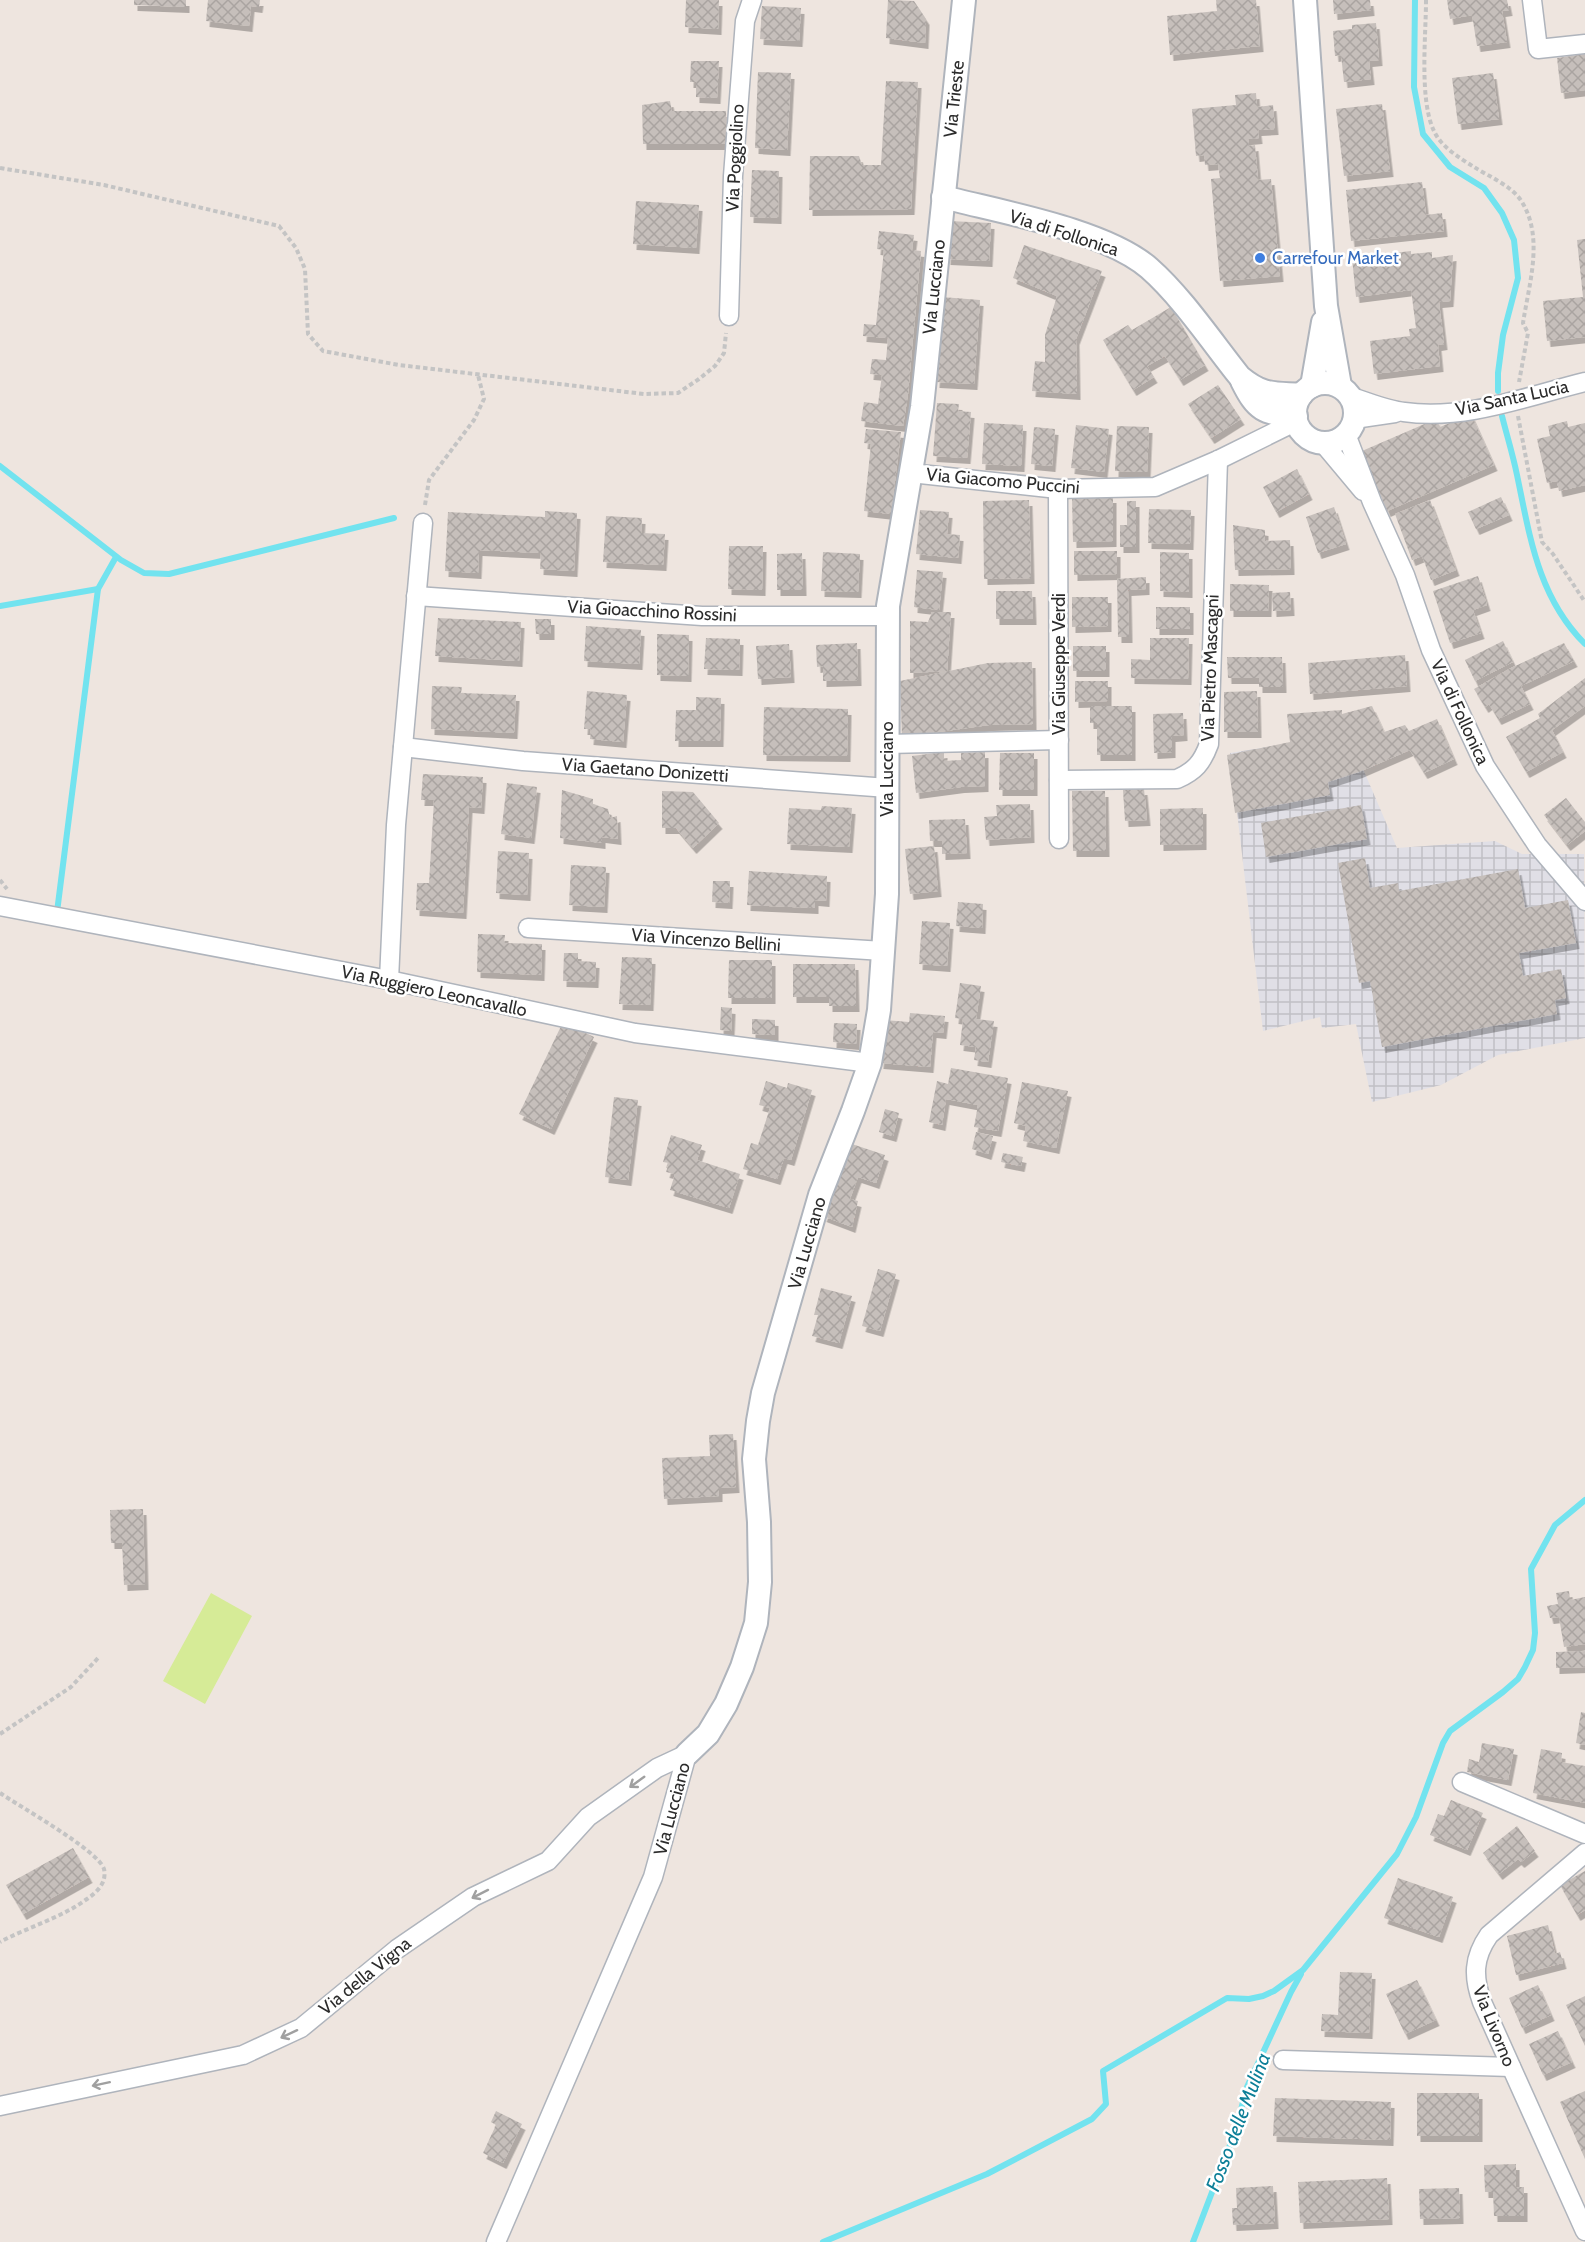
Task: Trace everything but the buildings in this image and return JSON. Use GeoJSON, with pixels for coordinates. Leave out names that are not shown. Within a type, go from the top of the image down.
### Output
{"type":"FeatureCollection","features":[{"type":"Feature","properties":{"kind":"street","name":"Via Poggiolino"},"geometry":{"type":"LineString","coordinates":[[729,316],[733,176],[745,21],[752,0]]}},
{"type":"Feature","properties":{"kind":"street","name":"Via Trieste"},"geometry":{"type":"LineString","coordinates":[[943,197],[964,0]]}},
{"type":"Feature","properties":{"kind":"street"},"geometry":{"type":"LineString","coordinates":[[1305,0],[1326,306],[1348,409],[1337,440],[1322,442],[1305,434],[1302,405],[1326,306]]}},
{"type":"Feature","properties":{"kind":"street"},"geometry":{"type":"LineString","coordinates":[[1532,0],[1538,49],[1585,44]]}},
{"type":"Feature","properties":{"kind":"street","name":"Via di Follonica"},"geometry":{"type":"LineString","coordinates":[[943,197],[1053,225],[1119,248],[1149,268],[1172,292],[1240,377],[1261,392],[1302,405]]}},
{"type":"Feature","properties":{"kind":"street","name":"Via Lucciano"},"geometry":{"type":"LineString","coordinates":[[496,2242],[653,1877],[687,1754],[708,1734],[726,1704],[742,1667],[756,1623],[759,1522],[754,1458],[763,1392],[820,1195],[870,1063],[879,1010],[887,894],[887,616],[893,569],[922,407],[943,197]]}},
{"type":"Feature","properties":{"kind":"street","name":"Via Santa Lucia"},"geometry":{"type":"LineString","coordinates":[[1348,409],[1429,413],[1459,411],[1585,382]]}},
{"type":"Feature","properties":{"kind":"street"},"geometry":{"type":"LineString","coordinates":[[1302,405],[1326,383],[1348,409]]}},
{"type":"Feature","properties":{"kind":"street","name":"Via Giacomo Puccini"},"geometry":{"type":"LineString","coordinates":[[911,473],[1058,489],[1155,487],[1218,460],[1302,405]]}},
{"type":"Feature","properties":{"kind":"street","name":"Via di Follonica"},"geometry":{"type":"LineString","coordinates":[[1348,409],[1372,502],[1404,575],[1431,650],[1485,766],[1537,845],[1585,901]]}},
{"type":"Feature","properties":{"kind":"street","name":"Via di Follonica"},"geometry":{"type":"LineString","coordinates":[[1322,442],[1372,502]]}},
{"type":"Feature","properties":{"kind":"street","name":"Via Pietro Mascagni"},"geometry":{"type":"LineString","coordinates":[[1059,780],[1177,779],[1193,772],[1203,761],[1209,744],[1218,460]]}},
{"type":"Feature","properties":{"kind":"street","name":"Via Giuseppe Verdi"},"geometry":{"type":"LineString","coordinates":[[1058,489],[1059,839]]}},
{"type":"Feature","properties":{"kind":"street"},"geometry":{"type":"LineString","coordinates":[[388,981],[396,825],[423,523]]}},
{"type":"Feature","properties":{"kind":"street","name":"Via Gioacchino Rossini"},"geometry":{"type":"LineString","coordinates":[[416,596],[702,616],[887,616]]}},
{"type":"Feature","properties":{"kind":"street"},"geometry":{"type":"LineString","coordinates":[[887,744],[1059,740]]}},
{"type":"Feature","properties":{"kind":"street","name":"Via Gaetano Donizetti"},"geometry":{"type":"LineString","coordinates":[[403,747],[523,761],[888,788]]}},
{"type":"Feature","properties":{"kind":"street","name":"Via Ruggiero Leoncavallo"},"geometry":{"type":"LineString","coordinates":[[0,906],[388,981],[635,1033],[870,1063]]}},
{"type":"Feature","properties":{"kind":"street","name":"Via Vincenzo Bellini"},"geometry":{"type":"LineString","coordinates":[[528,928],[883,951]]}},
{"type":"Feature","properties":{"kind":"street","name":"Via della Vigna"},"geometry":{"type":"LineString","coordinates":[[0,2106],[243,2055],[301,2028],[397,1949],[473,1897],[548,1861],[588,1817],[657,1768],[687,1754]]}},
{"type":"Feature","properties":{"kind":"street"},"geometry":{"type":"LineString","coordinates":[[1462,1782],[1585,1834]]}},
{"type":"Feature","properties":{"kind":"street","name":"Via Livorno"},"geometry":{"type":"LineString","coordinates":[[1585,1853],[1498,1926],[1480,1947],[1474,1972],[1477,1987],[1511,2067],[1585,2231]]}},
{"type":"Feature","properties":{"kind":"street"},"geometry":{"type":"LineString","coordinates":[[1283,2060],[1511,2067]]}},
{"type":"Feature","properties":{"kind":"path"},"geometry":{"type":"LineString","coordinates":[[1426,0],[1426,105],[1434,133],[1456,156],[1503,185],[1521,201],[1532,226],[1534,243],[1523,323],[1528,333],[1516,399],[1542,542],[1553,554],[1585,602]]}},
{"type":"Feature","properties":{"kind":"path"},"geometry":{"type":"LineString","coordinates":[[0,168],[104,185],[279,226],[296,248],[305,268],[308,334],[323,351],[399,365],[478,375],[644,394],[678,393],[715,366],[724,353],[729,316]]}},
{"type":"Feature","properties":{"kind":"path"},"geometry":{"type":"LineString","coordinates":[[423,523],[429,480],[474,420],[484,399],[478,375]]}},
{"type":"Feature","properties":{"kind":"path"},"geometry":{"type":"LineString","coordinates":[[0,1734],[71,1687],[99,1657]]}},
{"type":"Feature","properties":{"kind":"path"},"geometry":{"type":"LineString","coordinates":[[0,1793],[74,1840],[97,1858],[104,1870],[104,1880],[101,1887],[86,1900],[0,1942]]}},
{"type":"Feature","properties":{"kind":"shaded area"},"geometry":{"type":"Polygon","coordinates":[[[1348,734],[1397,848],[1495,841],[1522,854],[1584,854],[1585,1038],[1498,1055],[1441,1085],[1372,1102],[1356,1024],[1322,1028],[1320,1017],[1263,1031],[1230,753],[1348,734]]]}},
{"type":"Feature","properties":{"kind":"green space"},"geometry":{"type":"Polygon","coordinates":[[[211,1593],[252,1616],[205,1704],[163,1681],[211,1593]]]}},
{"type":"Feature","properties":{"kind":"waterway"},"geometry":{"type":"LineString","coordinates":[[1415,0],[1414,87],[1423,134],[1450,167],[1484,188],[1502,213],[1514,240],[1518,278],[1503,335],[1498,391]]}},
{"type":"Feature","properties":{"kind":"waterway"},"geometry":{"type":"LineString","coordinates":[[1502,416],[1538,565],[1556,606],[1585,644]]}},
{"type":"Feature","properties":{"kind":"waterway"},"geometry":{"type":"LineString","coordinates":[[0,466],[121,560],[144,573],[169,574],[394,518]]}},
{"type":"Feature","properties":{"kind":"waterway"},"geometry":{"type":"LineString","coordinates":[[57,912],[98,589],[116,557]]}},
{"type":"Feature","properties":{"kind":"waterway"},"geometry":{"type":"LineString","coordinates":[[0,606],[98,589]]}},
{"type":"Feature","properties":{"kind":"waterway","name":"Fosso delle Mulina"},"geometry":{"type":"LineString","coordinates":[[823,2242],[987,2174],[1092,2119],[1106,2104],[1103,2071],[1227,1998],[1249,1999],[1263,1996],[1274,1991],[1303,1970],[1397,1854],[1416,1817],[1443,1743],[1450,1731],[1518,1679],[1533,1650],[1535,1633],[1531,1569],[1555,1525],[1585,1500]]}},
{"type":"Feature","properties":{"kind":"waterway","name":"Fosso delle Mulina"},"geometry":{"type":"LineString","coordinates":[[1193,2242],[1235,2132],[1247,2087],[1301,1974]]}},
{"type":"Feature","properties":{"kind":"place","name":"Carrefour Market"},"geometry":{"type":"Point","coordinates":[1260,258]}}]}
